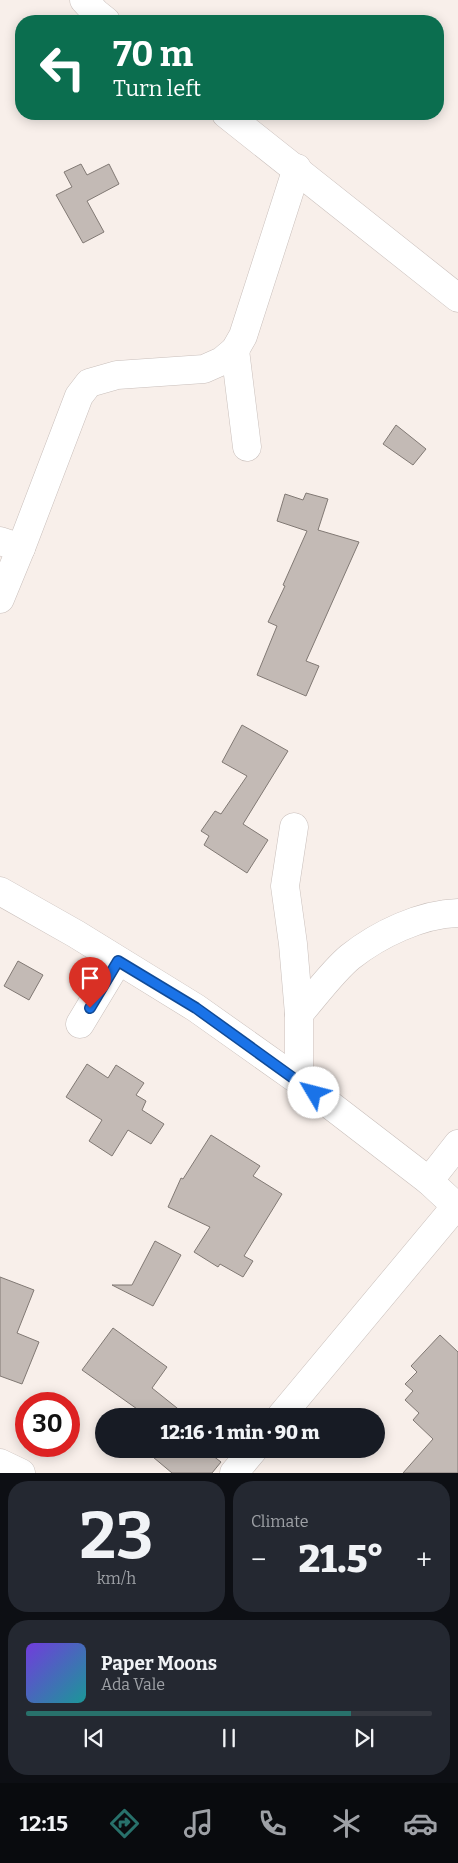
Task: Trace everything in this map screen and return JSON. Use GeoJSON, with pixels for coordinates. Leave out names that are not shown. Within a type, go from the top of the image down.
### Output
{"type":"FeatureCollection","features":[{"type":"Feature","properties":{"kind":"street"},"geometry":{"type":"LineString","coordinates":[[84,0],[98,15]]}},
{"type":"Feature","properties":{"kind":"street"},"geometry":{"type":"LineString","coordinates":[[234,120],[458,298]]}},
{"type":"Feature","properties":{"kind":"street"},"geometry":{"type":"LineString","coordinates":[[0,599],[11,544],[79,396],[89,383],[117,375],[204,369],[222,361],[236,350],[243,336],[296,168]]}},
{"type":"Feature","properties":{"kind":"street"},"geometry":{"type":"LineString","coordinates":[[236,350],[247,447]]}},
{"type":"Feature","properties":{"kind":"street"},"geometry":{"type":"LineString","coordinates":[[294,827],[285,886],[293,944],[299,1014],[299,1082]]}},
{"type":"Feature","properties":{"kind":"street"},"geometry":{"type":"LineString","coordinates":[[0,891],[196,1008],[299,1082],[429,1181],[457,1207],[288,1408]]}},
{"type":"Feature","properties":{"kind":"street"},"geometry":{"type":"LineString","coordinates":[[299,1014],[349,958],[390,931],[444,913],[458,913]]}},
{"type":"Feature","properties":{"kind":"street"},"geometry":{"type":"LineString","coordinates":[[80,1024],[118,961]]}},
{"type":"Feature","properties":{"kind":"street"},"geometry":{"type":"LineString","coordinates":[[429,1181],[458,1144]]}},
{"type":"Feature","properties":{"kind":"street"},"geometry":{"type":"LineString","coordinates":[[234,1473],[246,1458]]}},
{"type":"Feature","properties":{"kind":"street"},"geometry":{"type":"LineString","coordinates":[[0,1463],[21,1473]]}},
{"type":"Feature","properties":{"kind":"building"},"geometry":{"type":"Polygon","coordinates":[[[81,164],[87,175],[109,164],[119,184],[87,201],[104,232],[83,243],[56,195],[72,187],[64,172],[81,164]]]}},
{"type":"Feature","properties":{"kind":"building"},"geometry":{"type":"Polygon","coordinates":[[[396,425],[426,449],[413,465],[383,444],[396,425]]]}},
{"type":"Feature","properties":{"kind":"building"},"geometry":{"type":"Polygon","coordinates":[[[306,493],[328,499],[318,530],[359,542],[306,661],[319,666],[306,696],[257,675],[277,626],[268,622],[307,531],[277,521],[285,494],[303,500],[306,493]]]}},
{"type":"Feature","properties":{"kind":"building"},"geometry":{"type":"Polygon","coordinates":[[[242,725],[288,751],[243,824],[268,840],[247,873],[204,845],[209,836],[201,831],[215,811],[221,814],[247,776],[222,762],[242,725]]]}},
{"type":"Feature","properties":{"kind":"building"},"geometry":{"type":"Polygon","coordinates":[[[18,961],[43,975],[29,1000],[4,986],[18,961]]]}},
{"type":"Feature","properties":{"kind":"building"},"geometry":{"type":"Polygon","coordinates":[[[87,1064],[108,1078],[116,1065],[144,1083],[136,1095],[146,1101],[142,1110],[164,1124],[151,1144],[128,1130],[112,1156],[89,1141],[102,1120],[66,1097],[87,1064]]]}},
{"type":"Feature","properties":{"kind":"building"},"geometry":{"type":"Polygon","coordinates":[[[211,1135],[260,1166],[253,1176],[282,1194],[244,1256],[253,1261],[243,1277],[220,1264],[218,1267],[194,1252],[210,1227],[168,1207],[181,1178],[183,1179],[211,1135]]]}},
{"type":"Feature","properties":{"kind":"building"},"geometry":{"type":"Polygon","coordinates":[[[155,1241],[181,1255],[153,1306],[112,1285],[132,1285],[155,1241]]]}},
{"type":"Feature","properties":{"kind":"building"},"geometry":{"type":"Polygon","coordinates":[[[0,1277],[34,1290],[17,1333],[39,1342],[22,1384],[0,1376],[0,1277]]]}},
{"type":"Feature","properties":{"kind":"building"},"geometry":{"type":"Polygon","coordinates":[[[113,1328],[167,1367],[152,1388],[177,1408],[136,1408],[82,1370],[113,1328]]]}},
{"type":"Feature","properties":{"kind":"building"},"geometry":{"type":"Polygon","coordinates":[[[440,1335],[458,1352],[458,1473],[403,1473],[433,1439],[413,1420],[419,1413],[405,1400],[413,1391],[405,1384],[417,1372],[411,1366],[440,1335]]]}},
{"type":"Feature","properties":{"kind":"building"},"geometry":{"type":"Polygon","coordinates":[[[154,1458],[216,1458],[221,1462],[212,1473],[172,1473],[154,1458]]]}},
{"type":"Feature","properties":{"kind":"route"},"geometry":{"type":"LineString","coordinates":[[90,1008],[118,961],[196,1008],[314,1093]]}}]}
